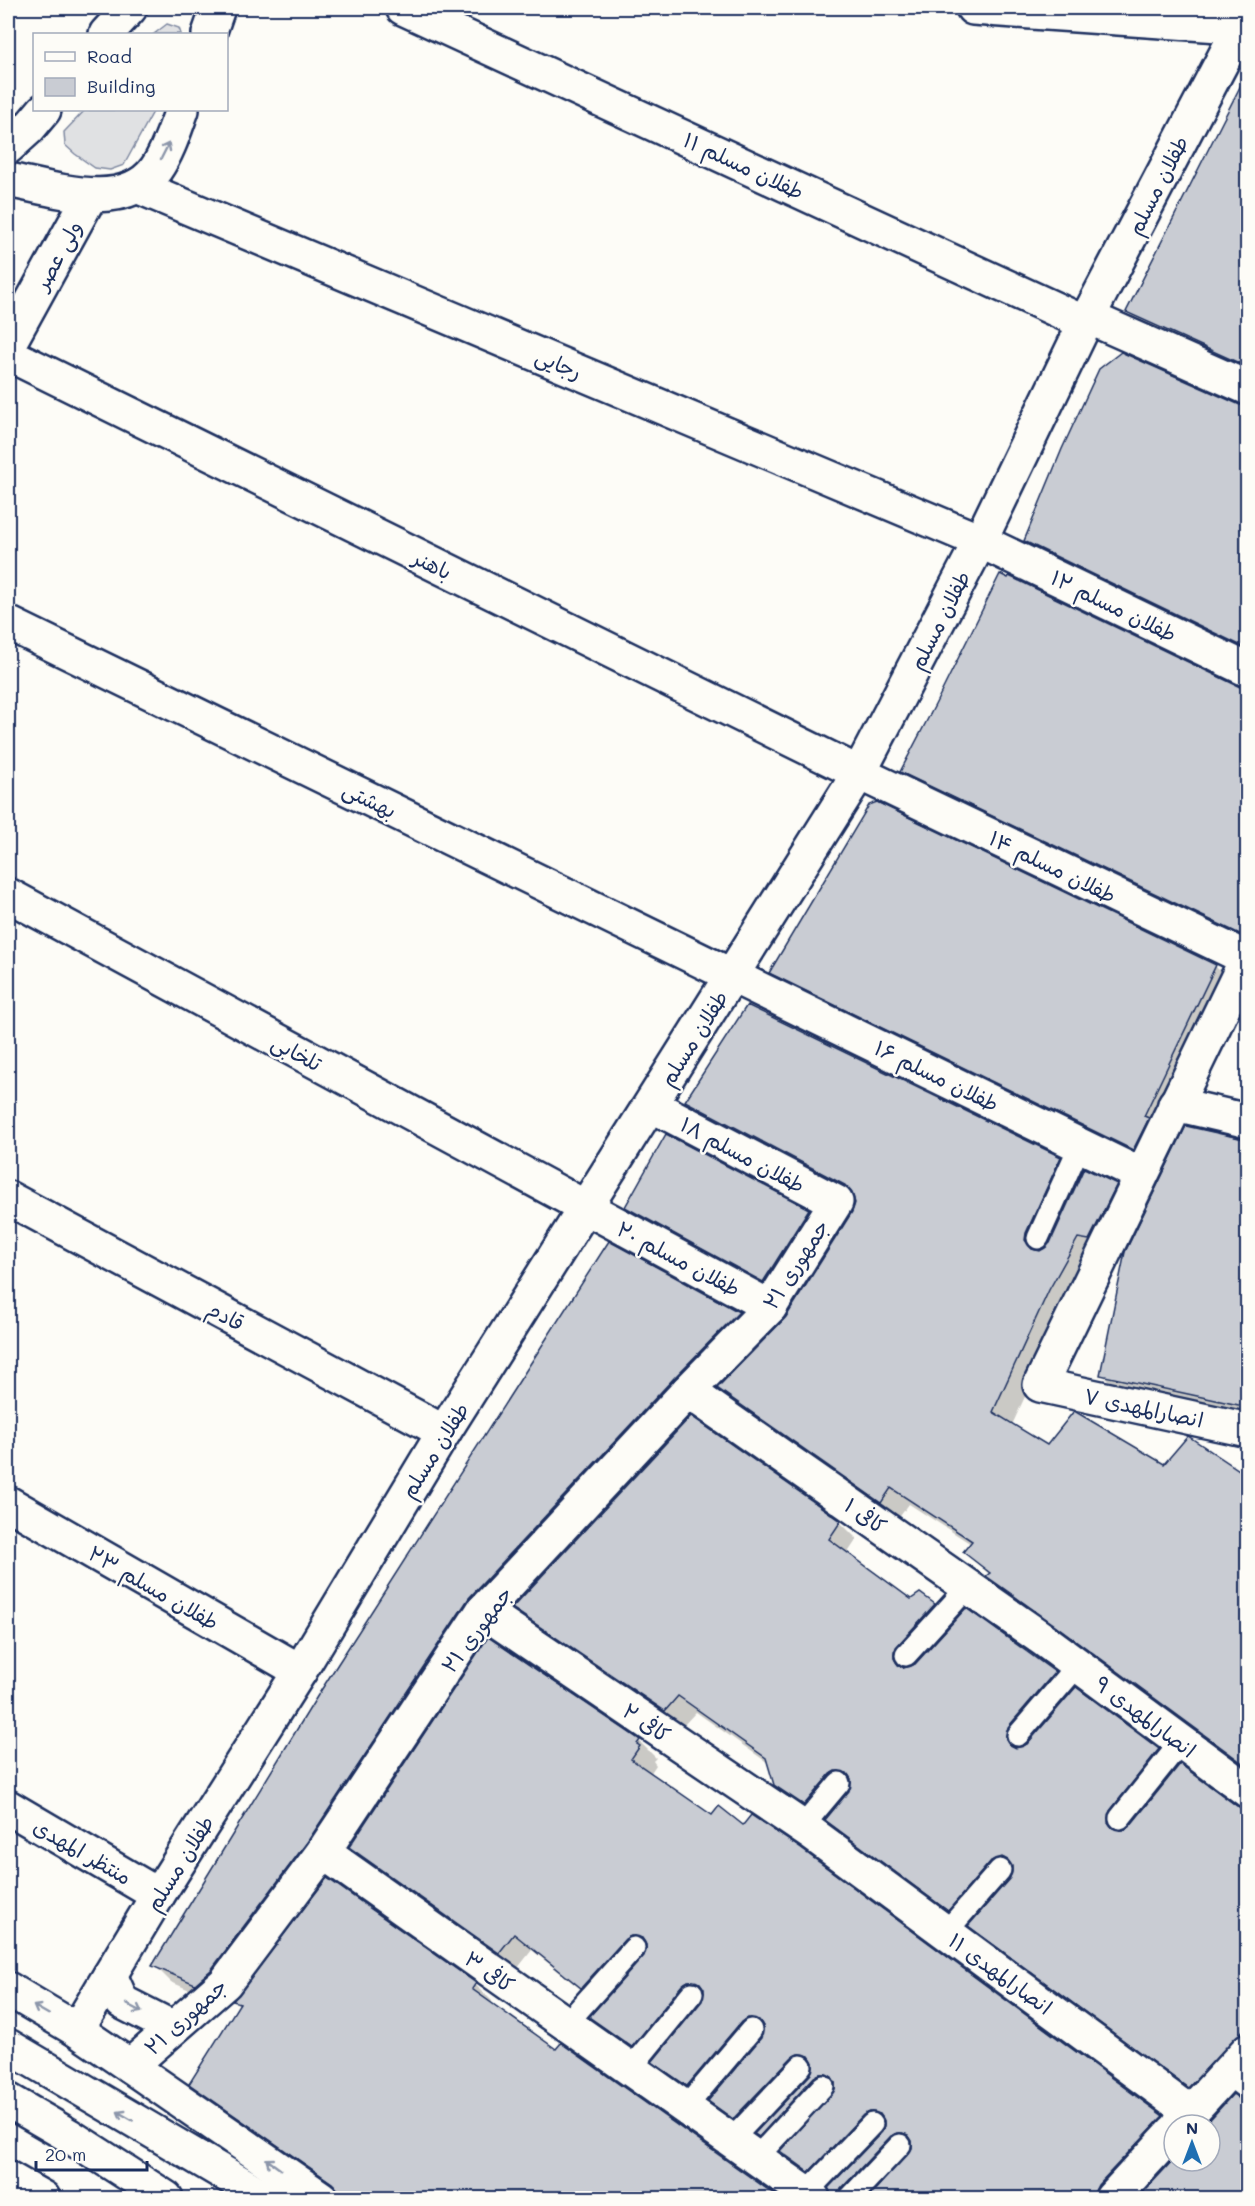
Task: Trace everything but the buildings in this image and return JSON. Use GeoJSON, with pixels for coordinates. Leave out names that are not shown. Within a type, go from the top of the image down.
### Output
{"type":"FeatureCollection","features":[{"type":"Feature","properties":{"kind":"street"},"geometry":{"type":"LineString","coordinates":[[107,33],[130,8]]}},
{"type":"Feature","properties":{"kind":"street"},"geometry":{"type":"LineString","coordinates":[[209,33],[218,8]]}},
{"type":"Feature","properties":{"kind":"street","name":"طفلان مسلم ۱۱"},"geometry":{"type":"LineString","coordinates":[[403,8],[1087,320],[1248,388]]}},
{"type":"Feature","properties":{"kind":"street"},"geometry":{"type":"LineString","coordinates":[[973,8],[1245,22]]}},
{"type":"Feature","properties":{"kind":"street","name":"طفلان مسلم"},"geometry":{"type":"LineString","coordinates":[[77,2030],[158,1895],[300,1671],[444,1432],[859,773],[980,541],[1087,320],[1245,22]]}},
{"type":"Feature","properties":{"kind":"street"},"geometry":{"type":"LineString","coordinates":[[8,147],[43,111]]}},
{"type":"Feature","properties":{"kind":"street"},"geometry":{"type":"LineString","coordinates":[[8,180],[90,196],[107,195],[137,186],[156,170],[174,134],[182,111]]}},
{"type":"Feature","properties":{"kind":"street","name":"رجایی"},"geometry":{"type":"LineString","coordinates":[[137,186],[980,541]]}},
{"type":"Feature","properties":{"kind":"street","name":"ولی عصر"},"geometry":{"type":"LineString","coordinates":[[8,345],[90,196]]}},
{"type":"Feature","properties":{"kind":"street","name":"باهنر"},"geometry":{"type":"LineString","coordinates":[[8,354],[859,773]]}},
{"type":"Feature","properties":{"kind":"street","name":"طفلان مسلم ۱۲"},"geometry":{"type":"LineString","coordinates":[[980,541],[1248,670]]}},
{"type":"Feature","properties":{"kind":"street","name":"بهشتی"},"geometry":{"type":"LineString","coordinates":[[8,623],[732,975]]}},
{"type":"Feature","properties":{"kind":"street","name":"طفلان مسلم ۱۴"},"geometry":{"type":"LineString","coordinates":[[859,773],[1247,957]]}},
{"type":"Feature","properties":{"kind":"street","name":"تلخابی"},"geometry":{"type":"LineString","coordinates":[[8,895],[587,1208]]}},
{"type":"Feature","properties":{"kind":"street"},"geometry":{"type":"LineString","coordinates":[[1142,1174],[1247,957]]}},
{"type":"Feature","properties":{"kind":"street","name":"طفلان مسلم ۱۶"},"geometry":{"type":"LineString","coordinates":[[732,975],[1142,1174]]}},
{"type":"Feature","properties":{"kind":"street"},"geometry":{"type":"LineString","coordinates":[[1175,1104],[1248,1121]]}},
{"type":"Feature","properties":{"kind":"street","name":"طفلان مسلم ۱۸"},"geometry":{"type":"LineString","coordinates":[[651,1105],[836,1202]]}},
{"type":"Feature","properties":{"kind":"street","name":"انصارالمهدی ۷"},"geometry":{"type":"LineString","coordinates":[[1142,1174],[1040,1385],[1248,1430]]}},
{"type":"Feature","properties":{"kind":"street","name":"قادم"},"geometry":{"type":"LineString","coordinates":[[8,1198],[444,1432]]}},
{"type":"Feature","properties":{"kind":"street","name":"جمهوری ۲۱"},"geometry":{"type":"LineString","coordinates":[[130,2066],[225,1983],[323,1852],[483,1611],[688,1391],[770,1307],[836,1202]]}},
{"type":"Feature","properties":{"kind":"street","name":"طفلان مسلم ۲۰"},"geometry":{"type":"LineString","coordinates":[[587,1208],[770,1307]]}},
{"type":"Feature","properties":{"kind":"street","name":"کافی ۱"},"geometry":{"type":"LineString","coordinates":[[688,1391],[1044,1640]]}},
{"type":"Feature","properties":{"kind":"street","name":"طفلان مسلم ۲۳"},"geometry":{"type":"LineString","coordinates":[[8,1503],[300,1671]]}},
{"type":"Feature","properties":{"kind":"street","name":"کافی ۲"},"geometry":{"type":"LineString","coordinates":[[483,1611],[807,1830]]}},
{"type":"Feature","properties":{"kind":"street","name":"انصارالمهدی ۹"},"geometry":{"type":"LineString","coordinates":[[1044,1640],[1248,1791]]}},
{"type":"Feature","properties":{"kind":"street","name":"منتظر المهدی"},"geometry":{"type":"LineString","coordinates":[[8,1807],[158,1895]]}},
{"type":"Feature","properties":{"kind":"street","name":"انصارالمهدی ۱۱"},"geometry":{"type":"LineString","coordinates":[[807,1830],[946,1932],[1169,2113]]}},
{"type":"Feature","properties":{"kind":"street","name":"کافی ۳"},"geometry":{"type":"LineString","coordinates":[[323,1852],[810,2196]]}},
{"type":"Feature","properties":{"kind":"street"},"geometry":{"type":"LineString","coordinates":[[110,1975],[122,2002],[173,2028]]}},
{"type":"Feature","properties":{"kind":"street"},"geometry":{"type":"LineString","coordinates":[[8,1989],[77,2030],[321,2199]]}},
{"type":"Feature","properties":{"kind":"street"},"geometry":{"type":"LineString","coordinates":[[8,2046],[266,2199]]}},
{"type":"Feature","properties":{"kind":"street"},"geometry":{"type":"LineString","coordinates":[[1192,2113],[1240,2071]]}},
{"type":"Feature","properties":{"kind":"street"},"geometry":{"type":"LineString","coordinates":[[8,2100],[68,2135],[166,2199]]}},
{"type":"Feature","properties":{"kind":"street"},"geometry":{"type":"LineString","coordinates":[[1112,2199],[1162,2144]]}},
{"type":"Feature","properties":{"kind":"street"},"geometry":{"type":"LineString","coordinates":[[10,2186],[43,2199]]}},
{"type":"Feature","properties":{"kind":"lane"},"geometry":{"type":"LineString","coordinates":[[1038,1238],[1080,1144]]}},
{"type":"Feature","properties":{"kind":"lane"},"geometry":{"type":"LineString","coordinates":[[906,1655],[968,1587]]}},
{"type":"Feature","properties":{"kind":"lane"},"geometry":{"type":"LineString","coordinates":[[1018,1735],[1078,1665]]}},
{"type":"Feature","properties":{"kind":"lane"},"geometry":{"type":"LineString","coordinates":[[1120,1818],[1181,1742]]}},
{"type":"Feature","properties":{"kind":"lane"},"geometry":{"type":"LineString","coordinates":[[807,1830],[839,1783]]}},
{"type":"Feature","properties":{"kind":"lane"},"geometry":{"type":"LineString","coordinates":[[946,1932],[1000,1870]]}},
{"type":"Feature","properties":{"kind":"lane"},"geometry":{"type":"LineString","coordinates":[[566,2024],[634,1948]]}},
{"type":"Feature","properties":{"kind":"lane"},"geometry":{"type":"LineString","coordinates":[[630,2069],[692,1993]]}},
{"type":"Feature","properties":{"kind":"lane"},"geometry":{"type":"LineString","coordinates":[[685,2108],[751,2030]]}},
{"type":"Feature","properties":{"kind":"lane"},"geometry":{"type":"LineString","coordinates":[[744,2149],[801,2066]]}},
{"type":"Feature","properties":{"kind":"lane"},"geometry":{"type":"LineString","coordinates":[[744,2149],[823,2086]]}},
{"type":"Feature","properties":{"kind":"lane"},"geometry":{"type":"LineString","coordinates":[[810,2196],[872,2124]]}},
{"type":"Feature","properties":{"kind":"lane"},"geometry":{"type":"LineString","coordinates":[[850,2199],[900,2145]]}},
{"type":"Feature","properties":{"kind":"shaded area"},"geometry":{"type":"Polygon","coordinates":[[[167,24],[179,28],[181,33],[155,33],[167,24]]]}},
{"type":"Feature","properties":{"kind":"shaded area"},"geometry":{"type":"Polygon","coordinates":[[[84,111],[153,111],[124,165],[110,170],[95,168],[75,154],[65,145],[64,132],[84,111]]]}}]}
